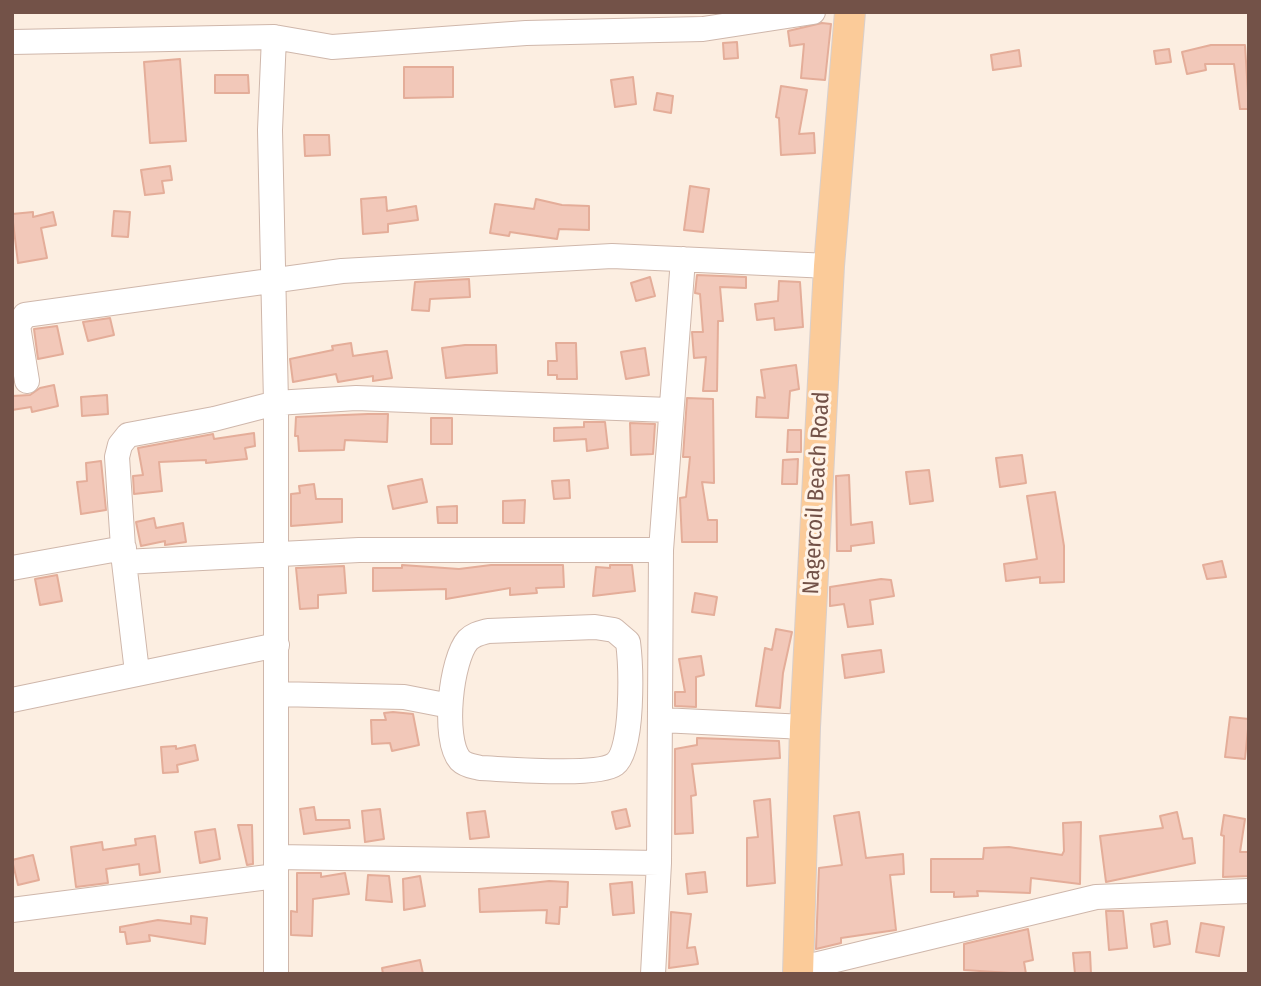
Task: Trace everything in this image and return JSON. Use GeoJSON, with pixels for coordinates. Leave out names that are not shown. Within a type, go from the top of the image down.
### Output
{"type":"FeatureCollection","features":[{"type":"Feature","properties":{"kind":"main road","name":"Nagercoil Beach Road"},"geometry":{"type":"LineString","coordinates":[[798,971],[805,727],[829,266],[850,12]]}},
{"type":"Feature","properties":{"kind":"street"},"geometry":{"type":"LineString","coordinates":[[12,42],[274,37],[345,47],[526,33],[703,29],[813,12]]}},
{"type":"Feature","properties":{"kind":"street"},"geometry":{"type":"LineString","coordinates":[[274,37],[270,130],[276,402],[276,974]]}},
{"type":"Feature","properties":{"kind":"street"},"geometry":{"type":"LineString","coordinates":[[27,381],[18,326],[23,316],[355,270],[612,256],[829,266]]}},
{"type":"Feature","properties":{"kind":"street"},"geometry":{"type":"LineString","coordinates":[[653,974],[662,730],[661,550],[669,410],[683,259]]}},
{"type":"Feature","properties":{"kind":"street"},"geometry":{"type":"LineString","coordinates":[[137,672],[124,555],[117,457],[123,439],[276,402],[356,398],[669,410]]}},
{"type":"Feature","properties":{"kind":"street"},"geometry":{"type":"LineString","coordinates":[[12,568],[124,555],[661,550]]}},
{"type":"Feature","properties":{"kind":"street"},"geometry":{"type":"LineString","coordinates":[[595,627],[614,630],[628,642],[628,739],[623,754],[615,764],[602,768],[480,768],[466,764],[458,758],[452,744],[450,705],[460,656],[467,641],[475,634],[595,627]]}},
{"type":"Feature","properties":{"kind":"street"},"geometry":{"type":"LineString","coordinates":[[12,700],[277,645]]}},
{"type":"Feature","properties":{"kind":"street"},"geometry":{"type":"LineString","coordinates":[[277,694],[404,697],[450,705]]}},
{"type":"Feature","properties":{"kind":"street"},"geometry":{"type":"LineString","coordinates":[[628,739],[662,730],[805,727]]}},
{"type":"Feature","properties":{"kind":"street"},"geometry":{"type":"LineString","coordinates":[[12,910],[276,867],[659,863]]}},
{"type":"Feature","properties":{"kind":"street"},"geometry":{"type":"LineString","coordinates":[[798,971],[1096,897],[1249,891]]}},
{"type":"Feature","properties":{"kind":"building"},"geometry":{"type":"Polygon","coordinates":[[[822,23],[831,24],[825,80],[801,78],[804,44],[790,46],[788,31],[822,23]]]}},
{"type":"Feature","properties":{"kind":"building"},"geometry":{"type":"Polygon","coordinates":[[[737,42],[738,58],[724,59],[723,43],[737,42]]]}},
{"type":"Feature","properties":{"kind":"building"},"geometry":{"type":"Polygon","coordinates":[[[1211,45],[1245,45],[1249,109],[1240,109],[1234,64],[1205,64],[1206,70],[1187,74],[1182,52],[1211,45]]]}},
{"type":"Feature","properties":{"kind":"building"},"geometry":{"type":"Polygon","coordinates":[[[1169,49],[1171,62],[1156,64],[1154,51],[1169,49]]]}},
{"type":"Feature","properties":{"kind":"building"},"geometry":{"type":"Polygon","coordinates":[[[1019,50],[1021,66],[993,70],[991,55],[1019,50]]]}},
{"type":"Feature","properties":{"kind":"building"},"geometry":{"type":"Polygon","coordinates":[[[180,59],[186,141],[150,143],[144,62],[180,59]]]}},
{"type":"Feature","properties":{"kind":"building"},"geometry":{"type":"Polygon","coordinates":[[[404,67],[453,67],[453,97],[404,98],[404,67]]]}},
{"type":"Feature","properties":{"kind":"building"},"geometry":{"type":"Polygon","coordinates":[[[215,75],[248,75],[249,93],[215,93],[215,75]]]}},
{"type":"Feature","properties":{"kind":"building"},"geometry":{"type":"Polygon","coordinates":[[[633,77],[636,104],[615,107],[611,80],[633,77]]]}},
{"type":"Feature","properties":{"kind":"building"},"geometry":{"type":"Polygon","coordinates":[[[781,86],[807,90],[799,134],[814,133],[815,153],[781,155],[779,118],[776,117],[781,86]]]}},
{"type":"Feature","properties":{"kind":"building"},"geometry":{"type":"Polygon","coordinates":[[[657,93],[673,96],[671,113],[654,110],[657,93]]]}},
{"type":"Feature","properties":{"kind":"building"},"geometry":{"type":"Polygon","coordinates":[[[304,135],[329,135],[330,155],[305,156],[304,135]]]}},
{"type":"Feature","properties":{"kind":"building"},"geometry":{"type":"Polygon","coordinates":[[[170,166],[172,180],[162,181],[164,193],[145,195],[141,170],[170,166]]]}},
{"type":"Feature","properties":{"kind":"building"},"geometry":{"type":"Polygon","coordinates":[[[690,186],[709,189],[703,232],[684,230],[690,186]]]}},
{"type":"Feature","properties":{"kind":"building"},"geometry":{"type":"Polygon","coordinates":[[[386,197],[387,211],[416,206],[418,220],[388,224],[388,232],[363,234],[361,199],[386,197]]]}},
{"type":"Feature","properties":{"kind":"building"},"geometry":{"type":"Polygon","coordinates":[[[536,199],[562,205],[589,206],[589,230],[559,229],[557,239],[510,232],[509,236],[490,233],[495,204],[534,209],[536,199]]]}},
{"type":"Feature","properties":{"kind":"building"},"geometry":{"type":"Polygon","coordinates":[[[114,211],[130,212],[128,237],[112,236],[114,211]]]}},
{"type":"Feature","properties":{"kind":"building"},"geometry":{"type":"Polygon","coordinates":[[[33,212],[33,217],[53,212],[56,225],[41,228],[47,258],[18,263],[12,214],[33,212]]]}},
{"type":"Feature","properties":{"kind":"building"},"geometry":{"type":"Polygon","coordinates":[[[697,275],[746,277],[746,288],[720,287],[723,321],[718,321],[717,391],[703,391],[706,357],[694,358],[692,332],[703,332],[700,294],[695,293],[697,275]]]}},
{"type":"Feature","properties":{"kind":"building"},"geometry":{"type":"Polygon","coordinates":[[[650,277],[655,296],[636,301],[631,283],[650,277]]]}},
{"type":"Feature","properties":{"kind":"building"},"geometry":{"type":"Polygon","coordinates":[[[469,279],[470,297],[430,299],[429,311],[412,310],[415,282],[469,279]]]}},
{"type":"Feature","properties":{"kind":"building"},"geometry":{"type":"Polygon","coordinates":[[[779,281],[800,282],[803,327],[775,330],[774,318],[757,320],[755,304],[778,301],[779,281]]]}},
{"type":"Feature","properties":{"kind":"building"},"geometry":{"type":"Polygon","coordinates":[[[110,318],[114,335],[88,341],[83,322],[110,318]]]}},
{"type":"Feature","properties":{"kind":"building"},"geometry":{"type":"Polygon","coordinates":[[[57,326],[63,354],[38,359],[34,329],[57,326]]]}},
{"type":"Feature","properties":{"kind":"building"},"geometry":{"type":"Polygon","coordinates":[[[351,343],[353,356],[387,351],[392,378],[373,381],[373,376],[338,382],[336,374],[293,382],[290,359],[333,350],[332,346],[351,343]]]}},
{"type":"Feature","properties":{"kind":"building"},"geometry":{"type":"Polygon","coordinates":[[[556,343],[576,343],[577,379],[557,379],[557,375],[548,375],[548,361],[557,361],[556,343]]]}},
{"type":"Feature","properties":{"kind":"building"},"geometry":{"type":"Polygon","coordinates":[[[496,345],[497,373],[446,378],[442,348],[496,345]]]}},
{"type":"Feature","properties":{"kind":"building"},"geometry":{"type":"Polygon","coordinates":[[[645,348],[649,375],[626,379],[621,352],[645,348]]]}},
{"type":"Feature","properties":{"kind":"building"},"geometry":{"type":"Polygon","coordinates":[[[796,365],[799,389],[790,391],[788,418],[756,417],[757,397],[765,398],[761,370],[796,365]]]}},
{"type":"Feature","properties":{"kind":"building"},"geometry":{"type":"Polygon","coordinates":[[[54,385],[58,406],[32,412],[31,407],[12,410],[12,396],[30,395],[40,388],[54,385]]]}},
{"type":"Feature","properties":{"kind":"building"},"geometry":{"type":"Polygon","coordinates":[[[107,395],[108,414],[82,416],[81,397],[107,395]]]}},
{"type":"Feature","properties":{"kind":"building"},"geometry":{"type":"Polygon","coordinates":[[[687,398],[713,399],[714,483],[702,482],[708,520],[717,520],[717,542],[682,542],[680,498],[686,497],[690,457],[683,457],[687,398]]]}},
{"type":"Feature","properties":{"kind":"building"},"geometry":{"type":"Polygon","coordinates":[[[388,414],[387,442],[345,440],[344,450],[299,451],[298,436],[295,436],[296,417],[388,414]]]}},
{"type":"Feature","properties":{"kind":"building"},"geometry":{"type":"Polygon","coordinates":[[[431,418],[452,418],[452,444],[431,444],[431,418]]]}},
{"type":"Feature","properties":{"kind":"building"},"geometry":{"type":"Polygon","coordinates":[[[584,422],[605,422],[608,448],[587,451],[586,439],[554,441],[554,428],[584,427],[584,422]]]}},
{"type":"Feature","properties":{"kind":"building"},"geometry":{"type":"Polygon","coordinates":[[[630,423],[655,424],[653,454],[631,455],[630,423]]]}},
{"type":"Feature","properties":{"kind":"building"},"geometry":{"type":"Polygon","coordinates":[[[788,430],[801,430],[801,452],[787,452],[788,430]]]}},
{"type":"Feature","properties":{"kind":"building"},"geometry":{"type":"Polygon","coordinates":[[[254,433],[255,446],[245,448],[247,459],[206,463],[206,460],[159,462],[162,491],[134,494],[133,476],[143,475],[138,448],[213,434],[214,439],[254,433]]]}},
{"type":"Feature","properties":{"kind":"building"},"geometry":{"type":"Polygon","coordinates":[[[1022,455],[1026,483],[1000,487],[996,458],[1022,455]]]}},
{"type":"Feature","properties":{"kind":"building"},"geometry":{"type":"Polygon","coordinates":[[[798,459],[797,484],[782,484],[783,460],[798,459]]]}},
{"type":"Feature","properties":{"kind":"building"},"geometry":{"type":"Polygon","coordinates":[[[101,461],[106,510],[81,514],[77,482],[87,481],[86,463],[101,461]]]}},
{"type":"Feature","properties":{"kind":"building"},"geometry":{"type":"Polygon","coordinates":[[[929,470],[933,501],[910,504],[906,472],[929,470]]]}},
{"type":"Feature","properties":{"kind":"building"},"geometry":{"type":"Polygon","coordinates":[[[849,475],[851,525],[872,522],[874,543],[851,546],[851,551],[837,551],[836,476],[849,475]]]}},
{"type":"Feature","properties":{"kind":"building"},"geometry":{"type":"Polygon","coordinates":[[[422,479],[427,502],[393,509],[388,486],[422,479]]]}},
{"type":"Feature","properties":{"kind":"building"},"geometry":{"type":"Polygon","coordinates":[[[569,480],[570,498],[554,499],[552,481],[569,480]]]}},
{"type":"Feature","properties":{"kind":"building"},"geometry":{"type":"Polygon","coordinates":[[[314,484],[316,499],[342,499],[342,522],[291,526],[291,494],[300,493],[299,486],[314,484]]]}},
{"type":"Feature","properties":{"kind":"building"},"geometry":{"type":"Polygon","coordinates":[[[1055,492],[1064,546],[1064,582],[1040,583],[1040,577],[1006,581],[1004,564],[1037,559],[1027,496],[1055,492]]]}},
{"type":"Feature","properties":{"kind":"building"},"geometry":{"type":"Polygon","coordinates":[[[525,500],[524,523],[503,523],[503,501],[525,500]]]}},
{"type":"Feature","properties":{"kind":"building"},"geometry":{"type":"Polygon","coordinates":[[[457,506],[457,523],[438,523],[437,507],[457,506]]]}},
{"type":"Feature","properties":{"kind":"building"},"geometry":{"type":"Polygon","coordinates":[[[154,518],[156,528],[183,523],[186,542],[165,545],[165,541],[141,546],[136,522],[154,518]]]}},
{"type":"Feature","properties":{"kind":"building"},"geometry":{"type":"Polygon","coordinates":[[[1222,561],[1226,577],[1207,579],[1203,565],[1222,561]]]}},
{"type":"Feature","properties":{"kind":"building"},"geometry":{"type":"Polygon","coordinates":[[[402,565],[459,569],[491,565],[563,565],[564,587],[536,588],[537,593],[510,595],[510,588],[446,599],[446,589],[373,591],[373,568],[402,568],[402,565]]]}},
{"type":"Feature","properties":{"kind":"building"},"geometry":{"type":"Polygon","coordinates":[[[610,565],[632,565],[635,591],[593,596],[596,567],[610,568],[610,565]]]}},
{"type":"Feature","properties":{"kind":"building"},"geometry":{"type":"Polygon","coordinates":[[[344,566],[346,593],[318,595],[318,608],[300,609],[296,568],[344,566]]]}},
{"type":"Feature","properties":{"kind":"building"},"geometry":{"type":"Polygon","coordinates":[[[57,575],[62,601],[40,605],[35,579],[57,575]]]}},
{"type":"Feature","properties":{"kind":"building"},"geometry":{"type":"Polygon","coordinates":[[[881,579],[891,580],[894,596],[870,600],[873,624],[848,627],[844,604],[830,606],[830,587],[881,579]]]}},
{"type":"Feature","properties":{"kind":"building"},"geometry":{"type":"Polygon","coordinates":[[[695,593],[717,597],[714,615],[692,612],[695,593]]]}},
{"type":"Feature","properties":{"kind":"building"},"geometry":{"type":"Polygon","coordinates":[[[776,629],[792,632],[783,673],[780,708],[756,706],[765,648],[772,650],[776,629]]]}},
{"type":"Feature","properties":{"kind":"building"},"geometry":{"type":"Polygon","coordinates":[[[881,650],[884,672],[845,678],[842,655],[881,650]]]}},
{"type":"Feature","properties":{"kind":"building"},"geometry":{"type":"Polygon","coordinates":[[[701,656],[704,675],[696,677],[696,707],[675,706],[675,692],[685,692],[679,659],[701,656]]]}},
{"type":"Feature","properties":{"kind":"building"},"geometry":{"type":"Polygon","coordinates":[[[384,713],[413,714],[419,745],[392,751],[390,743],[372,744],[371,720],[386,720],[384,713]]]}},
{"type":"Feature","properties":{"kind":"building"},"geometry":{"type":"Polygon","coordinates":[[[1230,717],[1249,719],[1245,759],[1225,757],[1230,717]]]}},
{"type":"Feature","properties":{"kind":"building"},"geometry":{"type":"Polygon","coordinates":[[[697,738],[779,741],[780,758],[692,764],[696,795],[691,796],[693,833],[675,834],[675,749],[697,745],[697,738]]]}},
{"type":"Feature","properties":{"kind":"building"},"geometry":{"type":"Polygon","coordinates":[[[195,745],[198,760],[177,765],[178,772],[163,773],[161,747],[176,746],[176,749],[195,745]]]}},
{"type":"Feature","properties":{"kind":"building"},"geometry":{"type":"Polygon","coordinates":[[[770,799],[775,883],[747,886],[747,838],[758,837],[754,801],[770,799]]]}},
{"type":"Feature","properties":{"kind":"building"},"geometry":{"type":"Polygon","coordinates":[[[314,807],[316,820],[349,820],[350,828],[304,834],[300,809],[314,807]]]}},
{"type":"Feature","properties":{"kind":"building"},"geometry":{"type":"Polygon","coordinates":[[[380,809],[384,839],[365,842],[362,811],[380,809]]]}},
{"type":"Feature","properties":{"kind":"building"},"geometry":{"type":"Polygon","coordinates":[[[626,809],[630,826],[616,829],[612,812],[626,809]]]}},
{"type":"Feature","properties":{"kind":"building"},"geometry":{"type":"Polygon","coordinates":[[[485,811],[489,837],[470,839],[467,813],[485,811]]]}},
{"type":"Feature","properties":{"kind":"building"},"geometry":{"type":"Polygon","coordinates":[[[859,812],[866,858],[903,854],[904,874],[890,875],[896,930],[841,938],[841,943],[816,949],[819,868],[842,865],[834,816],[859,812]]]}},
{"type":"Feature","properties":{"kind":"building"},"geometry":{"type":"Polygon","coordinates":[[[1177,812],[1183,839],[1192,838],[1195,863],[1106,882],[1100,836],[1163,828],[1160,816],[1177,812]]]}},
{"type":"Feature","properties":{"kind":"building"},"geometry":{"type":"Polygon","coordinates":[[[1224,815],[1245,819],[1240,852],[1249,852],[1249,876],[1223,877],[1224,836],[1221,835],[1224,815]]]}},
{"type":"Feature","properties":{"kind":"building"},"geometry":{"type":"Polygon","coordinates":[[[1081,822],[1080,884],[1031,878],[1030,893],[977,891],[978,896],[954,897],[954,892],[931,892],[931,859],[983,859],[984,848],[1009,847],[1062,855],[1063,823],[1081,822]]]}},
{"type":"Feature","properties":{"kind":"building"},"geometry":{"type":"Polygon","coordinates":[[[238,825],[252,825],[253,864],[247,865],[238,825]]]}},
{"type":"Feature","properties":{"kind":"building"},"geometry":{"type":"Polygon","coordinates":[[[215,829],[220,859],[200,863],[195,832],[215,829]]]}},
{"type":"Feature","properties":{"kind":"building"},"geometry":{"type":"Polygon","coordinates":[[[155,836],[160,872],[140,875],[139,864],[106,869],[108,883],[76,887],[71,847],[102,842],[103,850],[136,845],[135,839],[155,836]]]}},
{"type":"Feature","properties":{"kind":"building"},"geometry":{"type":"Polygon","coordinates":[[[33,855],[39,880],[18,885],[12,860],[33,855]]]}},
{"type":"Feature","properties":{"kind":"building"},"geometry":{"type":"Polygon","coordinates":[[[705,872],[707,892],[688,894],[686,874],[705,872]]]}},
{"type":"Feature","properties":{"kind":"building"},"geometry":{"type":"Polygon","coordinates":[[[297,873],[321,873],[321,877],[345,873],[349,894],[313,899],[312,936],[291,935],[291,911],[297,912],[297,873]]]}},
{"type":"Feature","properties":{"kind":"building"},"geometry":{"type":"Polygon","coordinates":[[[368,875],[389,876],[392,902],[366,900],[368,875]]]}},
{"type":"Feature","properties":{"kind":"building"},"geometry":{"type":"Polygon","coordinates":[[[420,876],[425,906],[404,910],[403,879],[420,876]]]}},
{"type":"Feature","properties":{"kind":"building"},"geometry":{"type":"Polygon","coordinates":[[[549,881],[568,882],[567,907],[560,907],[559,924],[546,923],[547,910],[480,912],[479,889],[549,881]]]}},
{"type":"Feature","properties":{"kind":"building"},"geometry":{"type":"Polygon","coordinates":[[[632,882],[634,913],[613,915],[610,884],[632,882]]]}},
{"type":"Feature","properties":{"kind":"building"},"geometry":{"type":"Polygon","coordinates":[[[1106,911],[1123,911],[1127,948],[1109,950],[1106,911]]]}},
{"type":"Feature","properties":{"kind":"building"},"geometry":{"type":"Polygon","coordinates":[[[671,912],[691,914],[687,948],[695,947],[698,964],[669,968],[671,912]]]}},
{"type":"Feature","properties":{"kind":"building"},"geometry":{"type":"Polygon","coordinates":[[[191,916],[207,918],[205,944],[149,935],[150,941],[127,944],[125,932],[120,932],[120,927],[158,920],[191,924],[191,916]]]}},
{"type":"Feature","properties":{"kind":"building"},"geometry":{"type":"Polygon","coordinates":[[[1167,921],[1170,944],[1154,947],[1151,924],[1167,921]]]}},
{"type":"Feature","properties":{"kind":"building"},"geometry":{"type":"Polygon","coordinates":[[[1201,923],[1224,927],[1219,956],[1196,952],[1201,923]]]}},
{"type":"Feature","properties":{"kind":"building"},"geometry":{"type":"Polygon","coordinates":[[[1028,929],[1033,960],[1024,962],[1026,974],[964,970],[964,944],[1028,929]]]}},
{"type":"Feature","properties":{"kind":"building"},"geometry":{"type":"Polygon","coordinates":[[[1090,952],[1091,974],[1075,974],[1073,953],[1090,952]]]}},
{"type":"Feature","properties":{"kind":"building"},"geometry":{"type":"Polygon","coordinates":[[[420,960],[423,974],[383,974],[382,968],[420,960]]]}}]}
